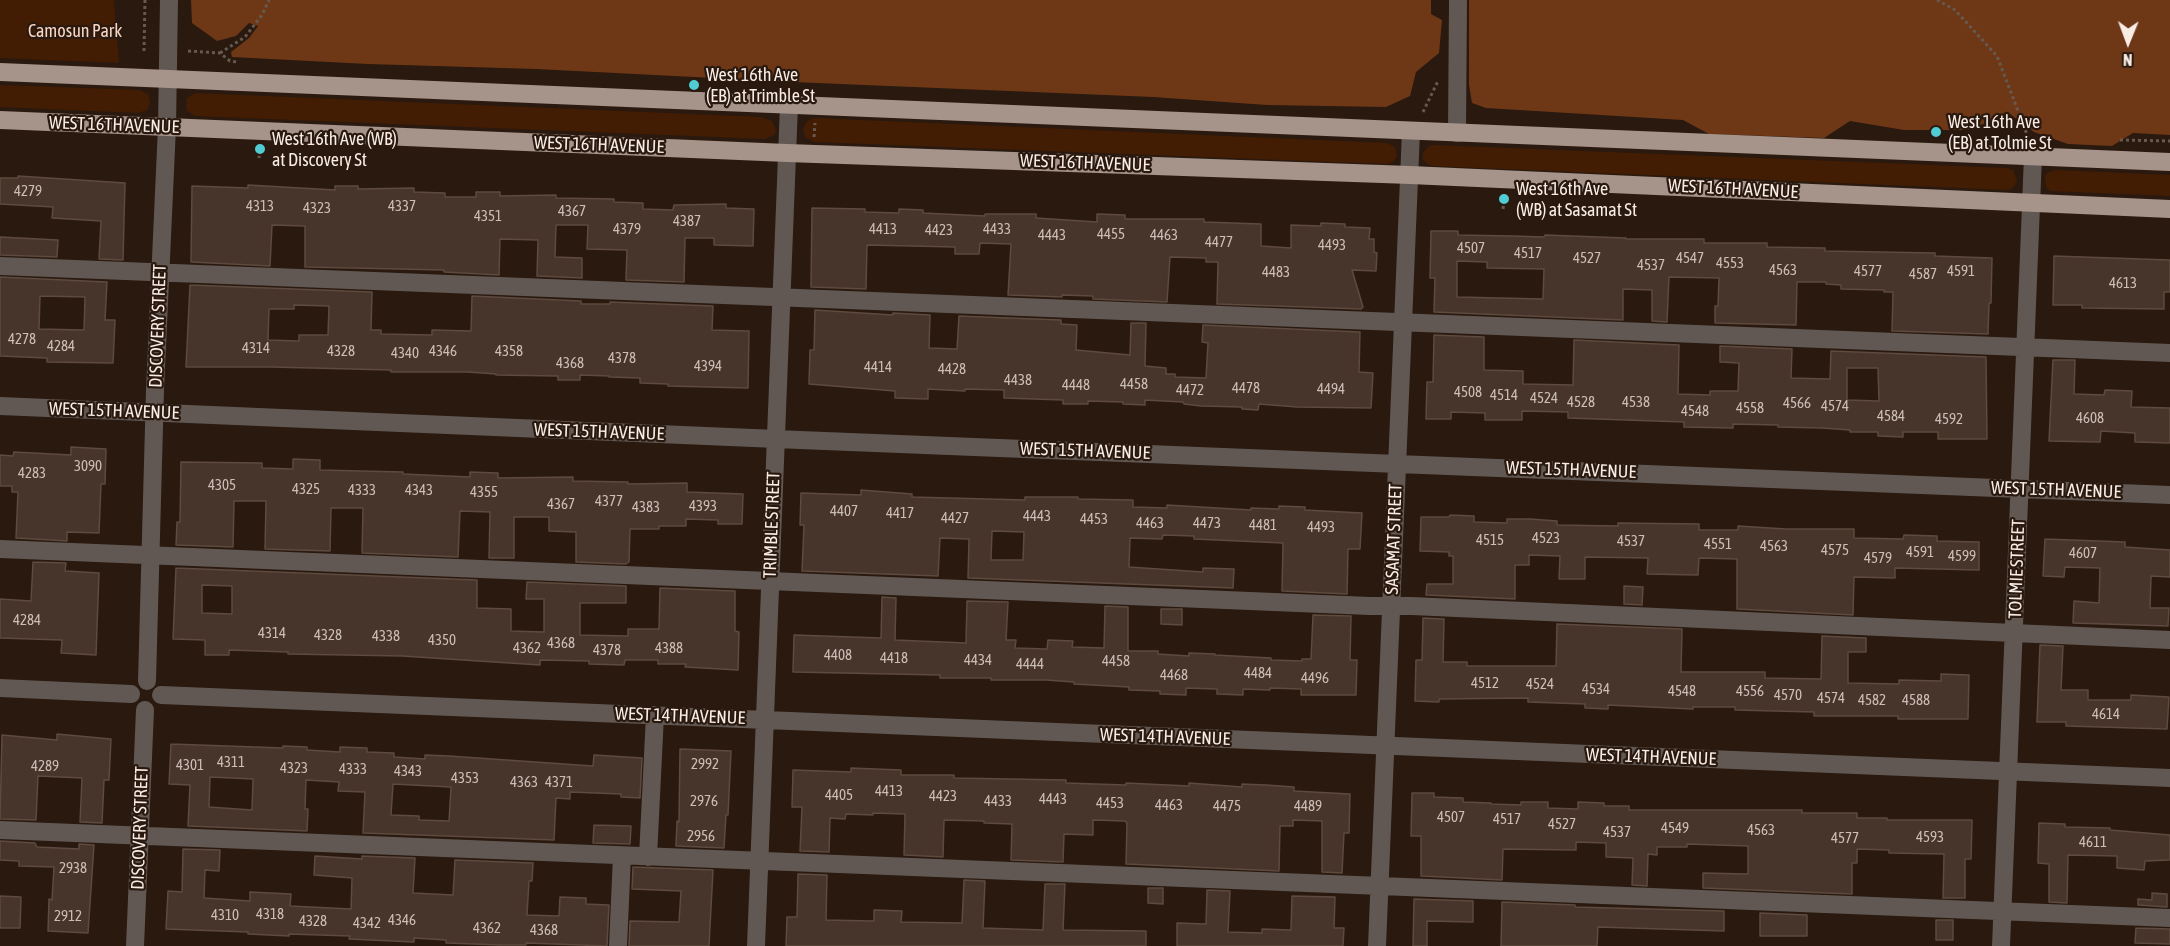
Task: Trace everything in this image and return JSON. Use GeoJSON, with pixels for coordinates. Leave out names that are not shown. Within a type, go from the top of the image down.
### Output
{"type":"FeatureCollection","features":[{"type":"Feature","properties":{"kind":"main road"},"geometry":{"type":"LineString","coordinates":[[0,72],[2170,162]]}},
{"type":"Feature","properties":{"kind":"main road","name":"WEST 16TH AVENUE"},"geometry":{"type":"LineString","coordinates":[[0,120],[787,153],[1410,175],[2170,209]]}},
{"type":"Feature","properties":{"kind":"street","name":"DISCOVERY STREET"},"geometry":{"type":"LineString","coordinates":[[147,681],[167,127],[169,0]]}},
{"type":"Feature","properties":{"kind":"street"},"geometry":{"type":"LineString","coordinates":[[1457,133],[1458,0]]}},
{"type":"Feature","properties":{"kind":"street","name":"TRIMBLE STREET"},"geometry":{"type":"LineString","coordinates":[[756,946],[789,105]]}},
{"type":"Feature","properties":{"kind":"street","name":"SASAMAT STREET"},"geometry":{"type":"LineString","coordinates":[[1377,946],[1411,131]]}},
{"type":"Feature","properties":{"kind":"street","name":"TOLMIE STREET"},"geometry":{"type":"LineString","coordinates":[[2001,946],[2033,156]]}},
{"type":"Feature","properties":{"kind":"street"},"geometry":{"type":"LineString","coordinates":[[0,266],[2170,353]]}},
{"type":"Feature","properties":{"kind":"street","name":"WEST 15TH AVENUE"},"geometry":{"type":"LineString","coordinates":[[0,406],[2170,495]]}},
{"type":"Feature","properties":{"kind":"street"},"geometry":{"type":"LineString","coordinates":[[0,549],[2170,640]]}},
{"type":"Feature","properties":{"kind":"street"},"geometry":{"type":"LineString","coordinates":[[147,681],[158,687],[161,695],[154,708],[145,710],[133,703],[131,694],[138,683],[147,681]]}},
{"type":"Feature","properties":{"kind":"street"},"geometry":{"type":"LineString","coordinates":[[0,688],[131,694]]}},
{"type":"Feature","properties":{"kind":"street","name":"WEST 14TH AVENUE"},"geometry":{"type":"LineString","coordinates":[[161,695],[2170,778]]}},
{"type":"Feature","properties":{"kind":"street","name":"DISCOVERY STREET"},"geometry":{"type":"LineString","coordinates":[[135,946],[145,710]]}},
{"type":"Feature","properties":{"kind":"street"},"geometry":{"type":"LineString","coordinates":[[648,857],[655,715]]}},
{"type":"Feature","properties":{"kind":"street"},"geometry":{"type":"LineString","coordinates":[[0,830],[2170,918]]}},
{"type":"Feature","properties":{"kind":"street"},"geometry":{"type":"LineString","coordinates":[[618,946],[622,855]]}},
{"type":"Feature","properties":{"kind":"path"},"geometry":{"type":"LineString","coordinates":[[144,51],[145,0]]}},
{"type":"Feature","properties":{"kind":"path"},"geometry":{"type":"LineString","coordinates":[[220,53],[245,37],[262,15],[269,0]]}},
{"type":"Feature","properties":{"kind":"path"},"geometry":{"type":"LineString","coordinates":[[1937,0],[1955,10],[1997,56],[2028,136]]}},
{"type":"Feature","properties":{"kind":"path"},"geometry":{"type":"LineString","coordinates":[[814,142],[815,118]]}},
{"type":"Feature","properties":{"kind":"path"},"geometry":{"type":"LineString","coordinates":[[259,158],[260,149]]}},
{"type":"Feature","properties":{"kind":"path"},"geometry":{"type":"LineString","coordinates":[[1503,209],[1504,199]]}},
{"type":"Feature","properties":{"kind":"green space","name":"Camosun Park"},"geometry":{"type":"Polygon","coordinates":[[[0,0],[114,0],[119,63],[0,58],[0,0]]]}},
{"type":"Feature","properties":{"kind":"green space"},"geometry":{"type":"Polygon","coordinates":[[[0,85],[139,90],[148,94],[150,103],[147,110],[138,113],[0,107],[0,85]]]}},
{"type":"Feature","properties":{"kind":"green space"},"geometry":{"type":"Polygon","coordinates":[[[195,93],[761,117],[772,121],[776,130],[774,135],[765,139],[195,116],[187,111],[186,107],[187,98],[195,93]]]}},
{"type":"Feature","properties":{"kind":"green space"},"geometry":{"type":"Polygon","coordinates":[[[815,118],[1387,143],[1395,147],[1397,156],[1393,162],[1386,164],[814,142],[805,137],[803,129],[807,121],[815,118]]]}},
{"type":"Feature","properties":{"kind":"green space"},"geometry":{"type":"Polygon","coordinates":[[[1429,146],[2008,168],[2013,170],[2017,181],[2013,188],[2008,190],[1432,166],[1423,160],[1423,153],[1429,146]]]}},
{"type":"Feature","properties":{"kind":"green space"},"geometry":{"type":"Polygon","coordinates":[[[2055,170],[2170,175],[2170,196],[2050,191],[2046,187],[2045,176],[2055,170]]]}},
{"type":"Feature","properties":{"kind":"shaded area"},"geometry":{"type":"Polygon","coordinates":[[[191,0],[1431,0],[1431,14],[1442,20],[1439,53],[1416,72],[1410,96],[1386,107],[1267,105],[1153,97],[232,57],[231,52],[249,38],[258,26],[249,23],[236,36],[217,41],[192,23],[191,0]]]}},
{"type":"Feature","properties":{"kind":"shaded area"},"geometry":{"type":"Polygon","coordinates":[[[1469,0],[2170,0],[2170,135],[2133,133],[2112,146],[2068,144],[2034,132],[2010,114],[1967,130],[1904,130],[1850,121],[1824,138],[1709,134],[1683,120],[1486,108],[1472,103],[1469,85],[1469,0]]]}},
{"type":"Feature","properties":{"kind":"building"},"geometry":{"type":"Polygon","coordinates":[[[18,176],[125,183],[123,260],[99,259],[101,221],[52,218],[53,207],[0,204],[0,178],[18,178],[18,176]]]}},
{"type":"Feature","properties":{"kind":"building"},"geometry":{"type":"Polygon","coordinates":[[[248,185],[335,190],[335,186],[358,186],[358,189],[414,188],[414,192],[445,193],[445,197],[476,197],[476,192],[500,192],[500,196],[556,195],[556,198],[614,199],[614,202],[643,203],[643,209],[673,210],[674,205],[726,204],[726,208],[754,209],[753,246],[714,245],[714,238],[685,238],[684,282],[626,280],[627,250],[587,249],[588,225],[556,225],[555,257],[582,258],[582,278],[537,276],[538,240],[500,239],[499,275],[444,272],[444,270],[305,267],[305,226],[272,225],[270,266],[191,262],[192,186],[248,188],[248,185]]]}},
{"type":"Feature","properties":{"kind":"building"},"geometry":{"type":"Polygon","coordinates":[[[812,208],[865,209],[865,212],[899,213],[899,209],[923,210],[923,213],[985,216],[985,214],[1036,214],[1036,218],[1097,222],[1097,214],[1125,215],[1125,219],[1204,219],[1204,222],[1261,224],[1261,246],[1291,248],[1291,225],[1345,224],[1345,227],[1370,228],[1369,239],[1374,239],[1374,252],[1377,253],[1376,271],[1352,270],[1363,307],[1361,309],[1217,304],[1218,262],[1206,262],[1206,258],[1170,257],[1167,302],[1093,299],[1093,296],[1008,295],[1011,244],[980,243],[979,254],[955,254],[955,247],[867,245],[866,289],[811,287],[812,208]]]}},
{"type":"Feature","properties":{"kind":"building"},"geometry":{"type":"Polygon","coordinates":[[[1431,231],[1458,231],[1458,235],[1704,239],[1704,243],[1767,243],[1767,247],[1825,248],[1825,251],[1935,253],[1935,256],[1992,258],[1988,334],[1892,331],[1893,292],[1841,289],[1841,285],[1826,284],[1826,282],[1797,282],[1796,325],[1715,323],[1719,278],[1669,277],[1667,322],[1652,321],[1652,290],[1623,289],[1623,320],[1434,312],[1435,278],[1430,278],[1431,231]],[[1457,261],[1457,297],[1543,299],[1544,269],[1487,268],[1487,262],[1457,261]]]}},
{"type":"Feature","properties":{"kind":"building"},"geometry":{"type":"Polygon","coordinates":[[[0,237],[58,240],[57,257],[0,255],[0,237]]]}},
{"type":"Feature","properties":{"kind":"building"},"geometry":{"type":"Polygon","coordinates":[[[2054,256],[2170,260],[2170,292],[2164,292],[2164,309],[2082,308],[2082,305],[2053,305],[2054,256]]]}},
{"type":"Feature","properties":{"kind":"building"},"geometry":{"type":"Polygon","coordinates":[[[0,277],[107,282],[105,320],[115,320],[113,363],[47,362],[47,358],[0,356],[0,277]],[[40,296],[39,329],[84,330],[85,297],[40,296]]]}},
{"type":"Feature","properties":{"kind":"building"},"geometry":{"type":"Polygon","coordinates":[[[190,285],[372,292],[371,330],[381,330],[381,334],[432,335],[432,330],[471,331],[472,296],[581,301],[581,304],[610,304],[610,302],[713,306],[712,330],[749,331],[748,388],[668,386],[668,384],[640,383],[640,378],[609,376],[580,375],[580,380],[558,380],[558,376],[468,372],[186,367],[190,285]],[[294,305],[294,309],[269,309],[268,340],[299,341],[299,335],[328,335],[329,306],[294,305]]]}},
{"type":"Feature","properties":{"kind":"building"},"geometry":{"type":"Polygon","coordinates":[[[815,310],[930,315],[929,348],[957,349],[959,316],[1061,320],[1061,324],[1077,325],[1076,350],[1130,355],[1131,323],[1146,323],[1145,366],[1166,368],[1166,374],[1175,374],[1175,377],[1206,378],[1208,343],[1202,342],[1203,325],[1360,332],[1359,372],[1373,373],[1371,408],[1259,404],[1258,410],[1145,400],[1145,405],[1088,401],[1088,404],[1063,404],[1063,400],[1004,398],[1004,390],[965,389],[965,391],[928,389],[928,399],[895,398],[895,391],[809,384],[810,350],[814,350],[815,310]]]}},
{"type":"Feature","properties":{"kind":"building"},"geometry":{"type":"Polygon","coordinates":[[[1434,335],[1484,337],[1484,370],[1523,371],[1523,384],[1573,385],[1574,340],[1679,345],[1678,394],[1710,395],[1710,391],[1738,391],[1739,363],[1720,362],[1720,346],[1792,349],[1791,378],[1830,379],[1831,351],[1986,357],[1987,439],[1938,439],[1938,432],[1903,432],[1903,437],[1878,436],[1878,432],[1778,427],[1778,425],[1733,424],[1733,428],[1684,427],[1684,422],[1568,418],[1568,412],[1522,411],[1522,420],[1485,420],[1485,413],[1451,412],[1451,419],[1426,419],[1427,382],[1433,382],[1434,335]],[[1847,368],[1847,400],[1879,401],[1878,368],[1847,368]]]}},
{"type":"Feature","properties":{"kind":"building"},"geometry":{"type":"Polygon","coordinates":[[[2053,360],[2075,360],[2074,394],[2104,395],[2105,390],[2132,391],[2131,407],[2170,408],[2170,443],[2135,442],[2135,433],[2101,431],[2100,442],[2049,441],[2053,360]]]}},
{"type":"Feature","properties":{"kind":"building"},"geometry":{"type":"Polygon","coordinates":[[[71,447],[106,449],[105,484],[101,484],[99,533],[67,532],[67,541],[16,538],[18,492],[12,492],[12,486],[0,486],[0,455],[13,456],[14,452],[71,455],[71,447]]]}},
{"type":"Feature","properties":{"kind":"building"},"geometry":{"type":"Polygon","coordinates":[[[293,459],[320,460],[320,470],[403,472],[403,474],[470,477],[470,472],[498,473],[498,478],[573,477],[573,481],[628,482],[628,484],[687,483],[687,492],[743,494],[742,524],[718,524],[718,520],[686,519],[686,526],[630,529],[629,562],[626,564],[576,562],[576,532],[549,531],[549,517],[514,517],[514,558],[489,558],[490,512],[460,511],[458,557],[362,553],[363,508],[331,508],[330,551],[265,549],[266,501],[234,501],[233,547],[176,545],[177,522],[180,522],[181,462],[262,463],[262,468],[293,469],[293,459]]]}},
{"type":"Feature","properties":{"kind":"building"},"geometry":{"type":"Polygon","coordinates":[[[861,490],[912,494],[912,497],[1025,500],[1025,497],[1078,497],[1078,499],[1133,500],[1133,507],[1167,508],[1167,505],[1251,510],[1251,508],[1279,509],[1279,506],[1305,507],[1305,510],[1362,513],[1360,549],[1348,549],[1347,594],[1282,591],[1283,543],[1194,539],[1194,536],[1163,535],[1162,539],[1130,538],[1129,567],[1203,572],[1203,568],[1234,569],[1233,588],[968,578],[969,539],[940,538],[938,576],[802,571],[804,525],[800,525],[801,493],[861,495],[861,490]],[[992,531],[991,560],[1023,560],[1024,532],[992,531]]]}},
{"type":"Feature","properties":{"kind":"building"},"geometry":{"type":"Polygon","coordinates":[[[1450,515],[1474,516],[1474,522],[1507,523],[1507,519],[1530,519],[1557,521],[1557,525],[1699,524],[1699,530],[1738,530],[1738,526],[1854,529],[1854,538],[1903,539],[1904,535],[1937,536],[1937,541],[1979,542],[1979,570],[1895,568],[1895,578],[1854,577],[1853,615],[1737,609],[1737,559],[1699,558],[1698,575],[1647,574],[1648,558],[1585,557],[1585,579],[1559,579],[1560,556],[1529,555],[1529,565],[1515,565],[1515,599],[1426,595],[1427,584],[1453,584],[1453,556],[1449,556],[1449,552],[1420,551],[1421,517],[1449,517],[1450,515]]]}},
{"type":"Feature","properties":{"kind":"building"},"geometry":{"type":"Polygon","coordinates":[[[2045,539],[2125,542],[2125,547],[2170,550],[2170,577],[2151,576],[2150,608],[2169,608],[2168,626],[2073,623],[2074,601],[2099,603],[2100,568],[2065,567],[2064,577],[2043,576],[2045,539]]]}},
{"type":"Feature","properties":{"kind":"building"},"geometry":{"type":"Polygon","coordinates":[[[33,562],[66,563],[65,571],[99,573],[96,655],[61,653],[62,640],[0,638],[0,599],[31,601],[33,562]]]}},
{"type":"Feature","properties":{"kind":"building"},"geometry":{"type":"Polygon","coordinates":[[[176,568],[477,580],[477,608],[511,609],[511,631],[544,632],[544,599],[526,599],[527,582],[626,586],[626,603],[580,603],[580,635],[628,636],[628,629],[659,629],[660,588],[735,591],[735,631],[739,632],[738,670],[685,667],[686,664],[658,664],[658,660],[625,660],[624,665],[589,664],[589,661],[540,660],[540,665],[402,656],[288,654],[288,652],[229,650],[229,655],[205,655],[205,640],[173,639],[176,568]],[[202,585],[202,613],[232,614],[232,586],[202,585]]]}},
{"type":"Feature","properties":{"kind":"building"},"geometry":{"type":"Polygon","coordinates":[[[1624,586],[1643,587],[1642,605],[1624,604],[1624,586]]]}},
{"type":"Feature","properties":{"kind":"building"},"geometry":{"type":"Polygon","coordinates":[[[882,597],[896,598],[895,640],[966,643],[967,601],[1008,602],[1006,640],[1016,640],[1015,648],[1047,649],[1048,640],[1073,641],[1072,647],[1104,648],[1105,606],[1128,607],[1128,651],[1158,651],[1158,654],[1189,656],[1189,653],[1215,654],[1271,658],[1271,660],[1311,659],[1313,615],[1351,616],[1350,660],[1357,660],[1356,695],[1301,695],[1301,689],[1270,688],[1270,690],[1243,689],[1243,695],[1217,694],[1217,689],[1186,688],[1186,695],[1160,694],[1160,691],[1129,690],[1129,687],[1046,680],[793,672],[794,635],[881,638],[882,597]]]}},
{"type":"Feature","properties":{"kind":"building"},"geometry":{"type":"Polygon","coordinates":[[[1161,609],[1182,609],[1182,625],[1161,624],[1161,609]]]}},
{"type":"Feature","properties":{"kind":"building"},"geometry":{"type":"Polygon","coordinates":[[[1423,618],[1444,619],[1443,662],[1467,662],[1467,666],[1556,666],[1557,624],[1682,629],[1681,672],[1765,672],[1765,678],[1821,679],[1822,636],[1866,638],[1866,652],[1848,652],[1848,683],[1899,684],[1899,680],[1941,681],[1941,674],[1969,675],[1968,719],[1814,716],[1814,712],[1735,710],[1735,707],[1693,707],[1693,709],[1608,705],[1608,709],[1585,708],[1585,704],[1528,702],[1528,698],[1415,701],[1416,660],[1422,660],[1423,618]]]}},
{"type":"Feature","properties":{"kind":"building"},"geometry":{"type":"Polygon","coordinates":[[[2040,645],[2063,646],[2061,690],[2088,690],[2088,700],[2131,700],[2131,695],[2169,697],[2167,729],[2066,726],[2066,722],[2037,722],[2040,645]]]}},
{"type":"Feature","properties":{"kind":"building"},"geometry":{"type":"Polygon","coordinates":[[[57,734],[111,739],[109,780],[104,780],[102,823],[80,822],[82,778],[38,776],[36,820],[0,819],[2,735],[57,740],[57,734]]]}},
{"type":"Feature","properties":{"kind":"building"},"geometry":{"type":"Polygon","coordinates":[[[171,744],[307,747],[307,750],[340,752],[340,747],[367,748],[367,752],[394,753],[394,757],[425,759],[425,755],[449,756],[593,766],[594,755],[642,758],[640,798],[621,797],[621,794],[570,792],[570,799],[556,798],[554,840],[363,833],[365,792],[338,791],[339,782],[306,780],[307,831],[188,826],[190,785],[169,784],[171,744]],[[210,777],[209,807],[252,810],[253,779],[210,777]],[[393,784],[391,815],[419,816],[419,820],[449,821],[451,787],[393,784]]]}},
{"type":"Feature","properties":{"kind":"building"},"geometry":{"type":"Polygon","coordinates":[[[680,749],[731,751],[724,848],[676,846],[677,821],[679,822],[680,749]]]}},
{"type":"Feature","properties":{"kind":"building"},"geometry":{"type":"Polygon","coordinates":[[[851,768],[901,770],[901,775],[954,775],[954,778],[1066,780],[1066,783],[1126,785],[1126,783],[1189,786],[1189,783],[1242,787],[1242,784],[1294,787],[1294,791],[1350,794],[1349,833],[1344,833],[1342,873],[1322,872],[1322,821],[1293,820],[1293,826],[1280,826],[1279,871],[1126,864],[1127,823],[1125,821],[1093,820],[1093,835],[1064,834],[1063,862],[1011,860],[1012,824],[984,823],[984,821],[944,820],[943,857],[904,855],[905,814],[846,814],[845,819],[830,818],[829,852],[800,851],[802,807],[792,807],[793,770],[851,772],[851,768]]]}},
{"type":"Feature","properties":{"kind":"building"},"geometry":{"type":"Polygon","coordinates":[[[1412,793],[1434,793],[1434,797],[1463,798],[1463,802],[1491,804],[1521,805],[1521,802],[1548,802],[1548,808],[1578,809],[1578,802],[1604,803],[1604,806],[1629,806],[1629,810],[1802,810],[1802,813],[1857,813],[1857,818],[1887,818],[1887,820],[1972,820],[1971,859],[1965,859],[1965,898],[1943,898],[1944,854],[1889,853],[1889,850],[1857,849],[1857,863],[1852,863],[1852,894],[1703,888],[1703,873],[1748,874],[1748,846],[1687,844],[1687,847],[1657,847],[1657,855],[1648,854],[1647,886],[1632,885],[1633,858],[1606,857],[1606,843],[1576,842],[1576,850],[1503,849],[1502,880],[1421,876],[1421,836],[1411,836],[1412,793]]]}},
{"type":"Feature","properties":{"kind":"building"},"geometry":{"type":"Polygon","coordinates":[[[2039,823],[2170,835],[2170,860],[2145,861],[2144,870],[2117,868],[2117,856],[2068,855],[2067,903],[2049,902],[2049,864],[2038,863],[2039,823]]]}},
{"type":"Feature","properties":{"kind":"building"},"geometry":{"type":"Polygon","coordinates":[[[594,825],[631,826],[630,844],[593,843],[594,825]]]}},
{"type":"Feature","properties":{"kind":"building"},"geometry":{"type":"Polygon","coordinates":[[[0,841],[35,843],[37,847],[79,849],[79,844],[94,845],[88,933],[48,931],[49,899],[52,900],[54,867],[19,866],[19,861],[0,860],[0,841]]]}},
{"type":"Feature","properties":{"kind":"building"},"geometry":{"type":"Polygon","coordinates":[[[183,849],[220,850],[219,871],[205,870],[204,898],[250,901],[250,892],[291,894],[290,906],[351,909],[352,878],[314,875],[315,856],[362,859],[362,856],[415,858],[413,893],[453,895],[455,860],[533,863],[532,881],[529,881],[527,915],[559,916],[560,897],[586,898],[586,904],[609,905],[607,946],[446,943],[446,940],[414,938],[414,942],[349,939],[350,936],[289,934],[289,936],[166,929],[168,891],[182,892],[183,849]]]}},
{"type":"Feature","properties":{"kind":"building"},"geometry":{"type":"Polygon","coordinates":[[[633,867],[713,870],[709,946],[629,946],[630,921],[679,922],[681,891],[632,889],[633,867]]]}},
{"type":"Feature","properties":{"kind":"building"},"geometry":{"type":"Polygon","coordinates":[[[798,874],[827,875],[826,920],[874,921],[874,910],[902,911],[901,922],[962,923],[964,880],[985,881],[983,928],[1043,930],[1045,884],[1065,884],[1063,930],[1146,931],[1146,946],[786,946],[787,917],[797,917],[798,874]]]}},
{"type":"Feature","properties":{"kind":"building"},"geometry":{"type":"Polygon","coordinates":[[[1148,888],[1163,888],[1163,904],[1148,903],[1148,888]]]}},
{"type":"Feature","properties":{"kind":"building"},"geometry":{"type":"Polygon","coordinates":[[[1207,890],[1230,891],[1228,932],[1262,933],[1262,929],[1291,930],[1292,896],[1335,897],[1334,928],[1344,928],[1343,946],[1177,946],[1177,923],[1206,924],[1207,890]]]}},
{"type":"Feature","properties":{"kind":"building"},"geometry":{"type":"Polygon","coordinates":[[[2152,893],[2167,894],[2167,907],[2138,905],[2138,899],[2152,900],[2152,893]]]}},
{"type":"Feature","properties":{"kind":"building"},"geometry":{"type":"Polygon","coordinates":[[[0,896],[21,897],[20,928],[0,928],[0,896]]]}},
{"type":"Feature","properties":{"kind":"building"},"geometry":{"type":"Polygon","coordinates":[[[1414,899],[1473,901],[1473,922],[1427,921],[1427,946],[1413,946],[1414,899]]]}},
{"type":"Feature","properties":{"kind":"building"},"geometry":{"type":"Polygon","coordinates":[[[1502,902],[1575,905],[1575,907],[1724,911],[1724,931],[1598,927],[1597,946],[1501,946],[1502,902]]]}},
{"type":"Feature","properties":{"kind":"building"},"geometry":{"type":"Polygon","coordinates":[[[1760,913],[1807,915],[1807,936],[1760,936],[1760,913]]]}},
{"type":"Feature","properties":{"kind":"building"},"geometry":{"type":"Polygon","coordinates":[[[1936,920],[1953,920],[1953,940],[1936,940],[1936,920]]]}},
{"type":"Feature","properties":{"kind":"building"},"geometry":{"type":"Polygon","coordinates":[[[2136,928],[2170,929],[2170,944],[2135,943],[2136,928]]]}},
{"type":"Feature","properties":{"kind":"place","name":"West 16th Ave (EB) at Trimble St"},"geometry":{"type":"Point","coordinates":[694,85]}},
{"type":"Feature","properties":{"kind":"place","name":"West 16th Ave (EB) at Tolmie St"},"geometry":{"type":"Point","coordinates":[1936,132]}},
{"type":"Feature","properties":{"kind":"place","name":"West 16th Ave (WB) at Discovery St"},"geometry":{"type":"Point","coordinates":[260,149]}},
{"type":"Feature","properties":{"kind":"place","name":"West 16th Ave (WB) at Sasamat St"},"geometry":{"type":"Point","coordinates":[1504,199]}}]}
